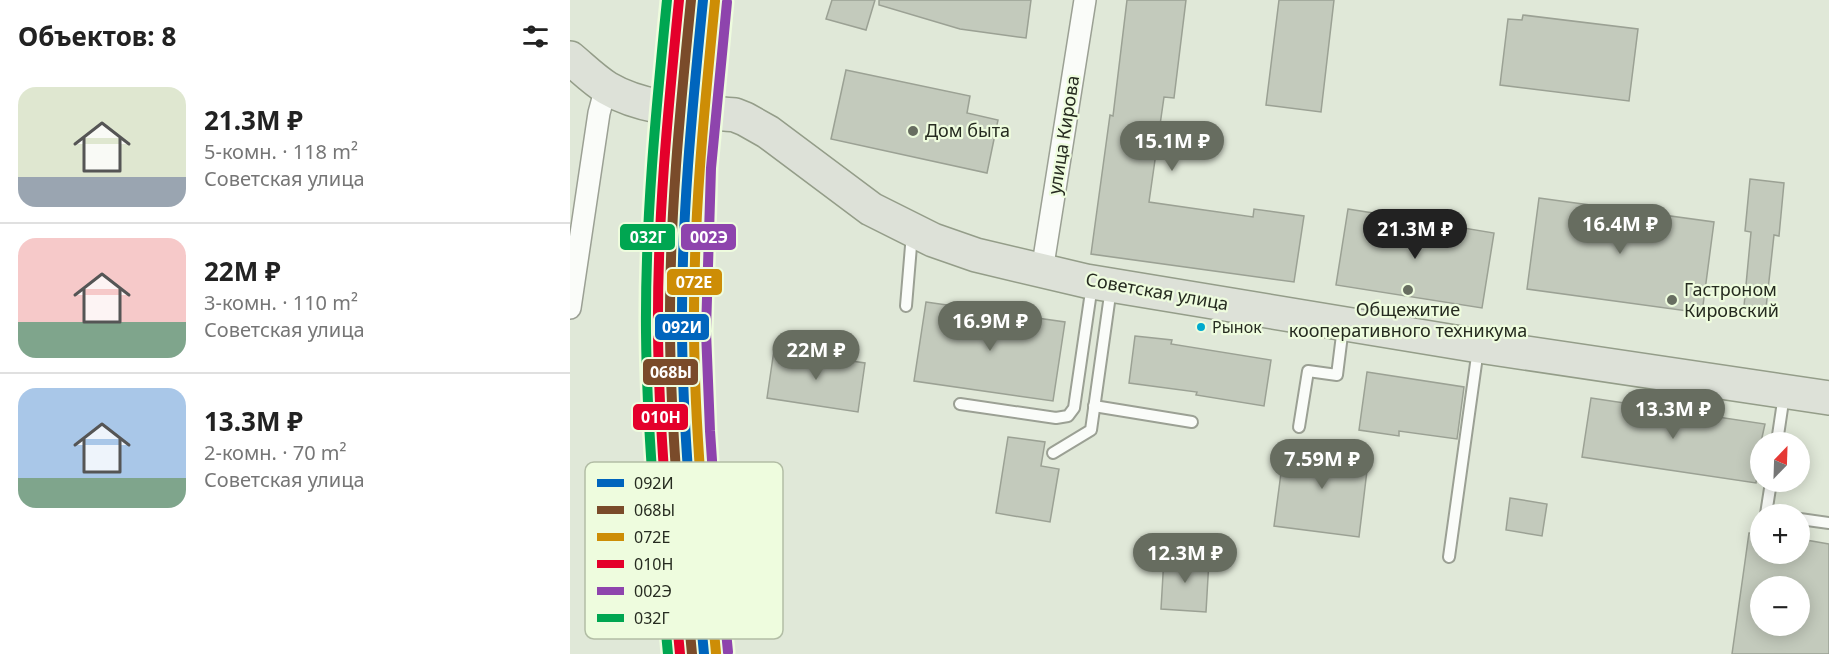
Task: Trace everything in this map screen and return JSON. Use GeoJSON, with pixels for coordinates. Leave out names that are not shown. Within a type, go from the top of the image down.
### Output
{"type":"FeatureCollection","features":[{"type":"Feature","properties":{"kind":"main road","name":"Советская улица"},"geometry":{"type":"LineString","coordinates":[[570,58],[606,87],[626,97],[654,105],[735,115],[745,119],[768,132],[871,209],[912,231],[976,255],[1102,284],[1479,346],[1829,398]]}},
{"type":"Feature","properties":{"kind":"street","name":"улица Кирова"},"geometry":{"type":"LineString","coordinates":[[1042,271],[1085,0]]}},
{"type":"Feature","properties":{"kind":"street"},"geometry":{"type":"LineString","coordinates":[[570,308],[599,113],[606,87]]}},
{"type":"Feature","properties":{"kind":"lane"},"geometry":{"type":"LineString","coordinates":[[906,306],[912,231]]}},
{"type":"Feature","properties":{"kind":"lane"},"geometry":{"type":"LineString","coordinates":[[960,404],[1056,418],[1068,416],[1074,408],[1102,284]]}},
{"type":"Feature","properties":{"kind":"lane"},"geometry":{"type":"LineString","coordinates":[[1053,453],[1091,430],[1095,406],[1102,284]]}},
{"type":"Feature","properties":{"kind":"lane"},"geometry":{"type":"LineString","coordinates":[[1299,428],[1308,371],[1337,375],[1344,324]]}},
{"type":"Feature","properties":{"kind":"lane"},"geometry":{"type":"LineString","coordinates":[[1449,557],[1479,346]]}},
{"type":"Feature","properties":{"kind":"lane"},"geometry":{"type":"LineString","coordinates":[[1778,432],[1784,391]]}},
{"type":"Feature","properties":{"kind":"lane"},"geometry":{"type":"LineString","coordinates":[[1095,406],[1192,422]]}},
{"type":"Feature","properties":{"kind":"lane"},"geometry":{"type":"LineString","coordinates":[[1810,520],[1829,523]]}},
{"type":"Feature","properties":{"kind":"building"},"geometry":{"type":"Polygon","coordinates":[[[832,0],[875,0],[866,30],[826,19],[832,0]]]}},
{"type":"Feature","properties":{"kind":"building"},"geometry":{"type":"Polygon","coordinates":[[[879,0],[1031,0],[1026,38],[960,29],[879,5],[879,0]]]}},
{"type":"Feature","properties":{"kind":"building"},"geometry":{"type":"Polygon","coordinates":[[[1127,0],[1186,0],[1174,98],[1164,97],[1149,202],[1253,217],[1254,209],[1304,216],[1294,282],[1091,254],[1110,115],[1113,116],[1127,0]]]}},
{"type":"Feature","properties":{"kind":"building"},"geometry":{"type":"Polygon","coordinates":[[[1279,0],[1334,0],[1321,112],[1266,105],[1279,0]]]}},
{"type":"Feature","properties":{"kind":"building"},"geometry":{"type":"Polygon","coordinates":[[[1523,15],[1638,29],[1629,101],[1500,85],[1508,19],[1522,20],[1523,15]]]}},
{"type":"Feature","properties":{"kind":"building"},"geometry":{"type":"Polygon","coordinates":[[[846,70],[970,96],[967,113],[998,120],[987,173],[831,139],[846,70]]]}},
{"type":"Feature","properties":{"kind":"building"},"geometry":{"type":"Polygon","coordinates":[[[1750,179],[1784,183],[1779,236],[1774,235],[1766,308],[1744,306],[1751,232],[1745,231],[1750,179]]]}},
{"type":"Feature","properties":{"kind":"building"},"geometry":{"type":"Polygon","coordinates":[[[1539,198],[1714,222],[1702,313],[1527,289],[1539,198]]]}},
{"type":"Feature","properties":{"kind":"building"},"geometry":{"type":"Polygon","coordinates":[[[1348,209],[1392,216],[1391,226],[1451,235],[1452,226],[1494,233],[1482,308],[1336,285],[1348,209]]]}},
{"type":"Feature","properties":{"kind":"building"},"geometry":{"type":"Polygon","coordinates":[[[926,302],[1065,322],[1053,401],[914,381],[926,302]]]}},
{"type":"Feature","properties":{"kind":"building"},"geometry":{"type":"Polygon","coordinates":[[[1135,336],[1172,340],[1171,344],[1271,360],[1264,406],[1196,395],[1197,392],[1129,383],[1135,336]]]}},
{"type":"Feature","properties":{"kind":"building"},"geometry":{"type":"Polygon","coordinates":[[[774,350],[865,363],[858,412],[767,398],[774,350]]]}},
{"type":"Feature","properties":{"kind":"building"},"geometry":{"type":"Polygon","coordinates":[[[1367,372],[1464,387],[1457,439],[1399,431],[1399,436],[1359,430],[1367,372]]]}},
{"type":"Feature","properties":{"kind":"building"},"geometry":{"type":"Polygon","coordinates":[[[1591,398],[1765,424],[1763,432],[1750,432],[1750,482],[1582,457],[1591,398]]]}},
{"type":"Feature","properties":{"kind":"building"},"geometry":{"type":"Polygon","coordinates":[[[1008,437],[1045,442],[1041,466],[1059,469],[1050,522],[996,513],[1008,437]]]}},
{"type":"Feature","properties":{"kind":"building"},"geometry":{"type":"Polygon","coordinates":[[[1285,443],[1369,454],[1359,537],[1274,526],[1285,443]]]}},
{"type":"Feature","properties":{"kind":"building"},"geometry":{"type":"Polygon","coordinates":[[[1510,498],[1547,504],[1542,536],[1506,530],[1510,498]]]}},
{"type":"Feature","properties":{"kind":"building"},"geometry":{"type":"Polygon","coordinates":[[[1749,533],[1750,564],[1810,564],[1810,541],[1829,544],[1829,654],[1732,654],[1749,533]]]}},
{"type":"Feature","properties":{"kind":"building"},"geometry":{"type":"Polygon","coordinates":[[[1164,557],[1209,560],[1206,612],[1161,609],[1164,557]]]}},
{"type":"Feature","properties":{"kind":"transit line","name":"032Г"},"geometry":{"type":"LineString","coordinates":[[652,462],[646,290],[655,124],[667,0]]}},
{"type":"Feature","properties":{"kind":"transit line","name":"010Н"},"geometry":{"type":"LineString","coordinates":[[664,462],[658,290],[667,124],[679,0]]}},
{"type":"Feature","properties":{"kind":"transit line","name":"068Ы"},"geometry":{"type":"LineString","coordinates":[[676,462],[670,290],[679,124],[691,0]]}},
{"type":"Feature","properties":{"kind":"transit line","name":"092И"},"geometry":{"type":"LineString","coordinates":[[688,462],[682,290],[691,124],[703,0]]}},
{"type":"Feature","properties":{"kind":"transit line","name":"072Е"},"geometry":{"type":"LineString","coordinates":[[700,462],[694,290],[697,207],[715,1]]}},
{"type":"Feature","properties":{"kind":"transit line","name":"002Э"},"geometry":{"type":"LineString","coordinates":[[712,462],[706,331],[711,168],[727,2]]}},
{"type":"Feature","properties":{"kind":"transit line","name":"032Г"},"geometry":{"type":"LineString","coordinates":[[667,639],[668,654]]}},
{"type":"Feature","properties":{"kind":"transit line","name":"010Н"},"geometry":{"type":"LineString","coordinates":[[679,639],[680,654]]}},
{"type":"Feature","properties":{"kind":"transit line","name":"068Ы"},"geometry":{"type":"LineString","coordinates":[[691,639],[692,654]]}},
{"type":"Feature","properties":{"kind":"transit line","name":"092И"},"geometry":{"type":"LineString","coordinates":[[703,639],[704,654]]}},
{"type":"Feature","properties":{"kind":"transit line","name":"072Е"},"geometry":{"type":"LineString","coordinates":[[715,639],[716,653]]}},
{"type":"Feature","properties":{"kind":"transit line","name":"002Э"},"geometry":{"type":"LineString","coordinates":[[727,639],[728,652]]}},
{"type":"Feature","properties":{"kind":"place","name":"Дом быта"},"geometry":{"type":"Point","coordinates":[913,131]}},
{"type":"Feature","properties":{"kind":"place","name":"Общежитие кооперативного техникума"},"geometry":{"type":"Point","coordinates":[1408,290]}},
{"type":"Feature","properties":{"kind":"place","name":"Гастроном Кировский"},"geometry":{"type":"Point","coordinates":[1672,300]}},
{"type":"Feature","properties":{"kind":"place","name":"Рынок"},"geometry":{"type":"Point","coordinates":[1201,327]}}]}
